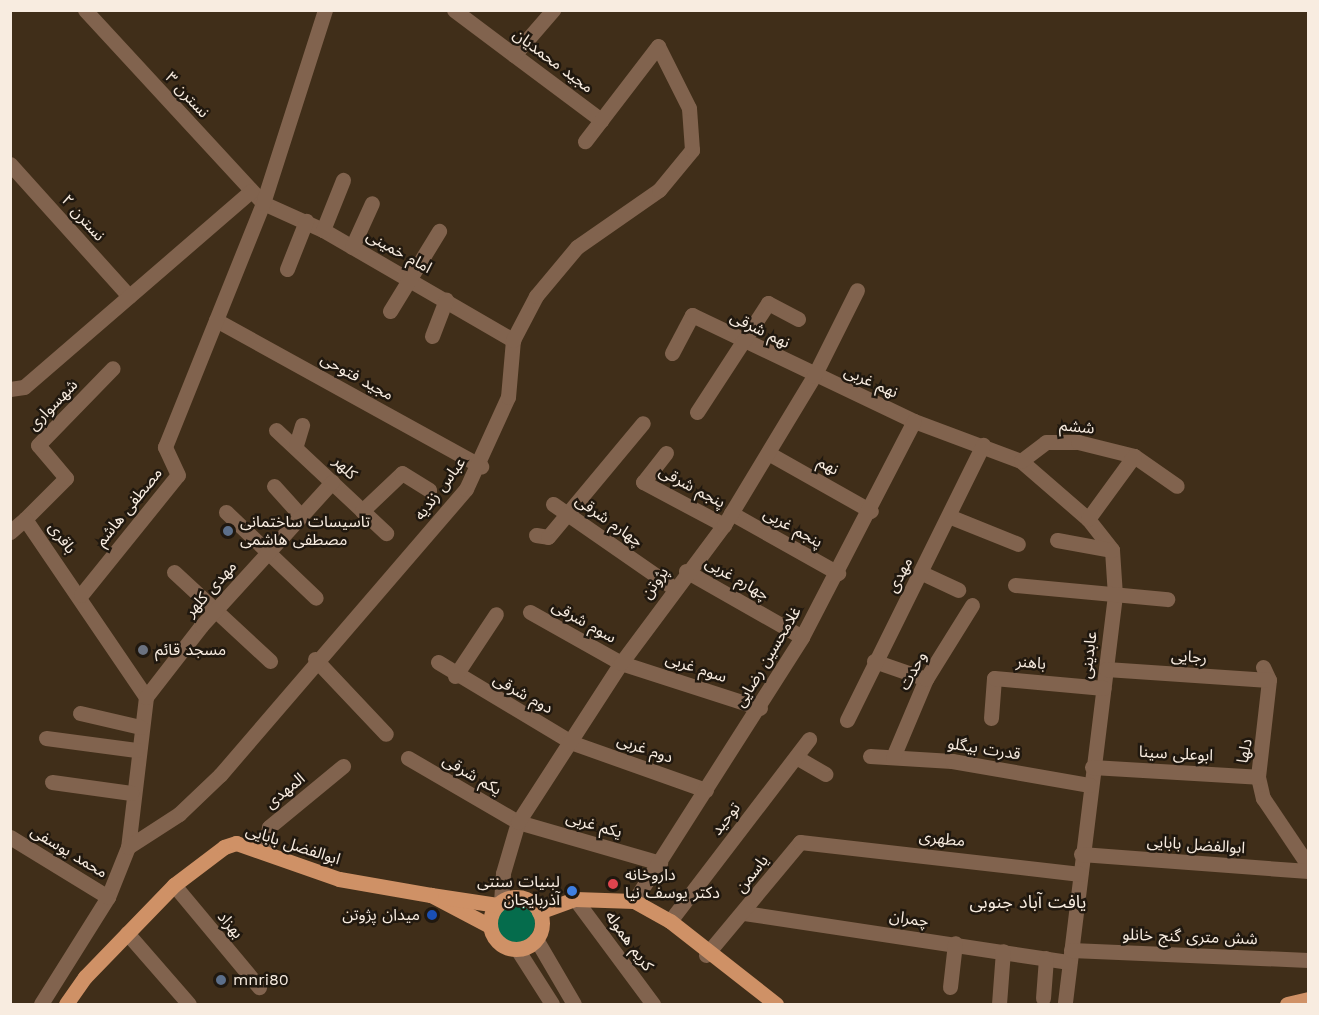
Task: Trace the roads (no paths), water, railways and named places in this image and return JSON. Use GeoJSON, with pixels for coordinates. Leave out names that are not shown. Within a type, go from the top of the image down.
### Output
{"type":"FeatureCollection","features":[{"type":"Feature","properties":{"kind":"main road","name":"ابوالفضل بابایی"},"geometry":{"type":"LineString","coordinates":[[66,1005],[85,976],[174,885],[224,847],[236,843],[339,879],[431,895],[499,903]]}},
{"type":"Feature","properties":{"kind":"main road","name":"ابوالفضل بابایی"},"geometry":{"type":"LineString","coordinates":[[431,895],[490,926]]}},
{"type":"Feature","properties":{"kind":"main road"},"geometry":{"type":"LineString","coordinates":[[523,898],[539,912],[536,939],[517,949],[496,940],[490,926],[499,903],[523,898]]}},
{"type":"Feature","properties":{"kind":"main road"},"geometry":{"type":"LineString","coordinates":[[539,912],[575,899],[634,901],[670,921],[706,955],[776,1005]]}},
{"type":"Feature","properties":{"kind":"main road"},"geometry":{"type":"LineString","coordinates":[[1287,1005],[1308,999]]}},
{"type":"Feature","properties":{"kind":"street","name":"نسترن ۳"},"geometry":{"type":"LineString","coordinates":[[85,10],[263,203]]}},
{"type":"Feature","properties":{"kind":"street","name":"مصطفی هاشم"},"geometry":{"type":"LineString","coordinates":[[81,595],[178,475],[165,447],[263,203],[325,10]]}},
{"type":"Feature","properties":{"kind":"street","name":"مجید محمدیان"},"geometry":{"type":"LineString","coordinates":[[454,10],[601,120]]}},
{"type":"Feature","properties":{"kind":"street"},"geometry":{"type":"LineString","coordinates":[[514,55],[553,10]]}},
{"type":"Feature","properties":{"kind":"street","name":"عباس زندیه"},"geometry":{"type":"LineString","coordinates":[[128,847],[178,814],[220,775],[280,709],[315,658],[409,558],[481,466],[508,397],[513,340],[536,296],[577,247],[659,190],[692,150],[689,108],[658,46],[601,120]]}},
{"type":"Feature","properties":{"kind":"street"},"geometry":{"type":"LineString","coordinates":[[585,141],[601,120]]}},
{"type":"Feature","properties":{"kind":"street","name":"نسترن ۲"},"geometry":{"type":"LineString","coordinates":[[10,164],[129,296]]}},
{"type":"Feature","properties":{"kind":"street"},"geometry":{"type":"LineString","coordinates":[[323,230],[342,180]]}},
{"type":"Feature","properties":{"kind":"street"},"geometry":{"type":"LineString","coordinates":[[11,389],[24,387],[251,191]]}},
{"type":"Feature","properties":{"kind":"street","name":"امام خمینی"},"geometry":{"type":"LineString","coordinates":[[263,203],[323,230],[513,340]]}},
{"type":"Feature","properties":{"kind":"street"},"geometry":{"type":"LineString","coordinates":[[352,247],[372,203]]}},
{"type":"Feature","properties":{"kind":"street"},"geometry":{"type":"LineString","coordinates":[[287,269],[306,221]]}},
{"type":"Feature","properties":{"kind":"street"},"geometry":{"type":"LineString","coordinates":[[390,310],[407,277],[440,231]]}},
{"type":"Feature","properties":{"kind":"street","name":"پژوتن"},"geometry":{"type":"LineString","coordinates":[[499,903],[503,873],[518,822],[573,743],[621,663],[686,571],[728,519],[814,376],[857,290]]}},
{"type":"Feature","properties":{"kind":"street"},"geometry":{"type":"LineString","coordinates":[[432,336],[446,300]]}},
{"type":"Feature","properties":{"kind":"street"},"geometry":{"type":"LineString","coordinates":[[697,412],[738,341],[768,303],[798,319]]}},
{"type":"Feature","properties":{"kind":"street","name":"نهم شرقی"},"geometry":{"type":"LineString","coordinates":[[672,353],[692,315],[738,341],[814,376]]}},
{"type":"Feature","properties":{"kind":"street","name":"مجید فتوحی"},"geometry":{"type":"LineString","coordinates":[[216,320],[481,466]]}},
{"type":"Feature","properties":{"kind":"street","name":"شهسواری"},"geometry":{"type":"LineString","coordinates":[[25,519],[66,478],[38,445],[113,368]]}},
{"type":"Feature","properties":{"kind":"street","name":"نهم غربی"},"geometry":{"type":"LineString","coordinates":[[814,376],[914,421]]}},
{"type":"Feature","properties":{"kind":"street"},"geometry":{"type":"LineString","coordinates":[[914,421],[1021,461],[1088,519],[1112,550]]}},
{"type":"Feature","properties":{"kind":"street","name":"غلامحسین رضایی"},"geometry":{"type":"LineString","coordinates":[[634,901],[760,708],[802,637],[871,511],[914,421]]}},
{"type":"Feature","properties":{"kind":"street"},"geometry":{"type":"LineString","coordinates":[[536,535],[548,537],[559,508],[644,423]]}},
{"type":"Feature","properties":{"kind":"street"},"geometry":{"type":"LineString","coordinates":[[296,444],[302,425]]}},
{"type":"Feature","properties":{"kind":"street","name":"کلهر"},"geometry":{"type":"LineString","coordinates":[[276,430],[296,444],[332,482],[387,533]]}},
{"type":"Feature","properties":{"kind":"street","name":"ششم"},"geometry":{"type":"LineString","coordinates":[[1021,461],[1046,442],[1078,442],[1134,456],[1177,486]]}},
{"type":"Feature","properties":{"kind":"street","name":"مهدی"},"geometry":{"type":"LineString","coordinates":[[847,720],[874,661],[951,517],[983,445]]}},
{"type":"Feature","properties":{"kind":"street","name":"پنجم شرقی"},"geometry":{"type":"LineString","coordinates":[[666,453],[643,482],[728,519]]}},
{"type":"Feature","properties":{"kind":"street","name":"نهم"},"geometry":{"type":"LineString","coordinates":[[768,453],[871,511]]}},
{"type":"Feature","properties":{"kind":"street"},"geometry":{"type":"LineString","coordinates":[[1088,519],[1134,456]]}},
{"type":"Feature","properties":{"kind":"street"},"geometry":{"type":"LineString","coordinates":[[362,511],[402,473],[429,490]]}},
{"type":"Feature","properties":{"kind":"street","name":"مهدی کلهر"},"geometry":{"type":"LineString","coordinates":[[146,697],[217,609],[332,482]]}},
{"type":"Feature","properties":{"kind":"street"},"geometry":{"type":"LineString","coordinates":[[274,486],[300,515]]}},
{"type":"Feature","properties":{"kind":"street","name":"چهارم شرقی"},"geometry":{"type":"LineString","coordinates":[[559,508],[674,588]]}},
{"type":"Feature","properties":{"kind":"street"},"geometry":{"type":"LineString","coordinates":[[226,512],[316,598]]}},
{"type":"Feature","properties":{"kind":"street"},"geometry":{"type":"LineString","coordinates":[[951,517],[1018,544]]}},
{"type":"Feature","properties":{"kind":"street","name":"باقری"},"geometry":{"type":"LineString","coordinates":[[10,532],[25,519],[81,595]]}},
{"type":"Feature","properties":{"kind":"street","name":"پنجم غربی"},"geometry":{"type":"LineString","coordinates":[[728,519],[838,573]]}},
{"type":"Feature","properties":{"kind":"street"},"geometry":{"type":"LineString","coordinates":[[1057,540],[1112,550]]}},
{"type":"Feature","properties":{"kind":"street","name":"عابدینی"},"geometry":{"type":"LineString","coordinates":[[1065,1005],[1081,854],[1115,595],[1112,550]]}},
{"type":"Feature","properties":{"kind":"street","name":"چهارم غربی"},"geometry":{"type":"LineString","coordinates":[[686,571],[802,637]]}},
{"type":"Feature","properties":{"kind":"street"},"geometry":{"type":"LineString","coordinates":[[174,572],[217,609],[270,661]]}},
{"type":"Feature","properties":{"kind":"street"},"geometry":{"type":"LineString","coordinates":[[922,573],[958,590]]}},
{"type":"Feature","properties":{"kind":"street"},"geometry":{"type":"LineString","coordinates":[[1015,585],[1167,599]]}},
{"type":"Feature","properties":{"kind":"street"},"geometry":{"type":"LineString","coordinates":[[40,1005],[108,897],[128,847],[136,750],[146,697],[81,595]]}},
{"type":"Feature","properties":{"kind":"street","name":"وحدت"},"geometry":{"type":"LineString","coordinates":[[893,758],[926,679],[972,604]]}},
{"type":"Feature","properties":{"kind":"street","name":"سوم شرقی"},"geometry":{"type":"LineString","coordinates":[[530,612],[621,663]]}},
{"type":"Feature","properties":{"kind":"street"},"geometry":{"type":"LineString","coordinates":[[455,676],[496,614]]}},
{"type":"Feature","properties":{"kind":"street"},"geometry":{"type":"LineString","coordinates":[[315,658],[386,734]]}},
{"type":"Feature","properties":{"kind":"street"},"geometry":{"type":"LineString","coordinates":[[874,661],[926,679]]}},
{"type":"Feature","properties":{"kind":"street","name":"دوم شرقی"},"geometry":{"type":"LineString","coordinates":[[438,662],[455,676],[573,743]]}},
{"type":"Feature","properties":{"kind":"street","name":"سوم غربی"},"geometry":{"type":"LineString","coordinates":[[621,663],[760,708]]}},
{"type":"Feature","properties":{"kind":"street","name":"رجایی"},"geometry":{"type":"LineString","coordinates":[[1106,669],[1266,674]]}},
{"type":"Feature","properties":{"kind":"street","name":"دلها"},"geometry":{"type":"LineString","coordinates":[[1266,674],[1258,777],[1263,798],[1308,865]]}},
{"type":"Feature","properties":{"kind":"street","name":"باهنر"},"geometry":{"type":"LineString","coordinates":[[991,718],[994,678],[1104,688]]}},
{"type":"Feature","properties":{"kind":"street"},"geometry":{"type":"LineString","coordinates":[[80,713],[140,727]]}},
{"type":"Feature","properties":{"kind":"street"},"geometry":{"type":"LineString","coordinates":[[46,738],[136,750]]}},
{"type":"Feature","properties":{"kind":"street","name":"توحید"},"geometry":{"type":"LineString","coordinates":[[670,921],[809,739]]}},
{"type":"Feature","properties":{"kind":"street","name":"دوم غربی"},"geometry":{"type":"LineString","coordinates":[[573,743],[706,790]]}},
{"type":"Feature","properties":{"kind":"street","name":"قدرت بیگلو"},"geometry":{"type":"LineString","coordinates":[[870,756],[952,761],[1090,785]]}},
{"type":"Feature","properties":{"kind":"street"},"geometry":{"type":"LineString","coordinates":[[796,757],[825,774]]}},
{"type":"Feature","properties":{"kind":"street","name":"یکم شرقی"},"geometry":{"type":"LineString","coordinates":[[408,758],[518,822]]}},
{"type":"Feature","properties":{"kind":"street","name":"المهدی"},"geometry":{"type":"LineString","coordinates":[[265,852],[269,827],[343,766]]}},
{"type":"Feature","properties":{"kind":"street","name":"ابوعلی سینا"},"geometry":{"type":"LineString","coordinates":[[1092,767],[1258,777]]}},
{"type":"Feature","properties":{"kind":"street"},"geometry":{"type":"LineString","coordinates":[[52,782],[131,793]]}},
{"type":"Feature","properties":{"kind":"street","name":"یکم غربی"},"geometry":{"type":"LineString","coordinates":[[518,822],[660,863]]}},
{"type":"Feature","properties":{"kind":"street","name":"محمد یوسفی"},"geometry":{"type":"LineString","coordinates":[[10,837],[108,897]]}},
{"type":"Feature","properties":{"kind":"street","name":"مطهری"},"geometry":{"type":"LineString","coordinates":[[800,842],[1080,874]]}},
{"type":"Feature","properties":{"kind":"street","name":"یاسمن"},"geometry":{"type":"LineString","coordinates":[[706,955],[744,913],[800,842]]}},
{"type":"Feature","properties":{"kind":"street","name":"ابوالفضل بابایی"},"geometry":{"type":"LineString","coordinates":[[1081,854],[1308,871]]}},
{"type":"Feature","properties":{"kind":"street","name":"بهزاد"},"geometry":{"type":"LineString","coordinates":[[174,885],[259,987]]}},
{"type":"Feature","properties":{"kind":"street","name":"کریم هموله"},"geometry":{"type":"LineString","coordinates":[[575,899],[653,1005]]}},
{"type":"Feature","properties":{"kind":"street","name":"چمران"},"geometry":{"type":"LineString","coordinates":[[744,913],[1046,958],[1070,956]]}},
{"type":"Feature","properties":{"kind":"street"},"geometry":{"type":"LineString","coordinates":[[127,933],[189,1005]]}},
{"type":"Feature","properties":{"kind":"street"},"geometry":{"type":"LineString","coordinates":[[536,939],[574,1005]]}},
{"type":"Feature","properties":{"kind":"street"},"geometry":{"type":"LineString","coordinates":[[950,987],[954,944]]}},
{"type":"Feature","properties":{"kind":"street"},"geometry":{"type":"LineString","coordinates":[[517,949],[552,1005]]}},
{"type":"Feature","properties":{"kind":"street"},"geometry":{"type":"LineString","coordinates":[[999,1005],[1003,951]]}},
{"type":"Feature","properties":{"kind":"street","name":"شش متری گنج خانلو"},"geometry":{"type":"LineString","coordinates":[[1070,956],[1308,960]]}},
{"type":"Feature","properties":{"kind":"street"},"geometry":{"type":"LineString","coordinates":[[1043,998],[1046,958]]}},
{"type":"Feature","properties":{"kind":"street"},"geometry":{"type":"LineString","coordinates":[[65,965],[85,976]]}},
{"type":"Feature","properties":{"kind":"place","name":"تاسیسات ساختمانی مصطفی هاشمی"},"geometry":{"type":"Point","coordinates":[228,531]}},
{"type":"Feature","properties":{"kind":"place","name":"مسجد قائم"},"geometry":{"type":"Point","coordinates":[143,650]}},
{"type":"Feature","properties":{"kind":"place","name":"داروخانه دکتر یوسف نیا"},"geometry":{"type":"Point","coordinates":[613,884]}},
{"type":"Feature","properties":{"kind":"place","name":"لبنیات سنتی آذربایجان"},"geometry":{"type":"Point","coordinates":[572,891]}},
{"type":"Feature","properties":{"kind":"place","name":"میدان پژوتن"},"geometry":{"type":"Point","coordinates":[432,915]}},
{"type":"Feature","properties":{"kind":"place","name":"mnri80"},"geometry":{"type":"Point","coordinates":[221,980]}},
{"type":"Feature","properties":{"kind":"district","name":"یافت آباد جنوبی"},"geometry":{"type":"Point","coordinates":[1028,902]}}]}
